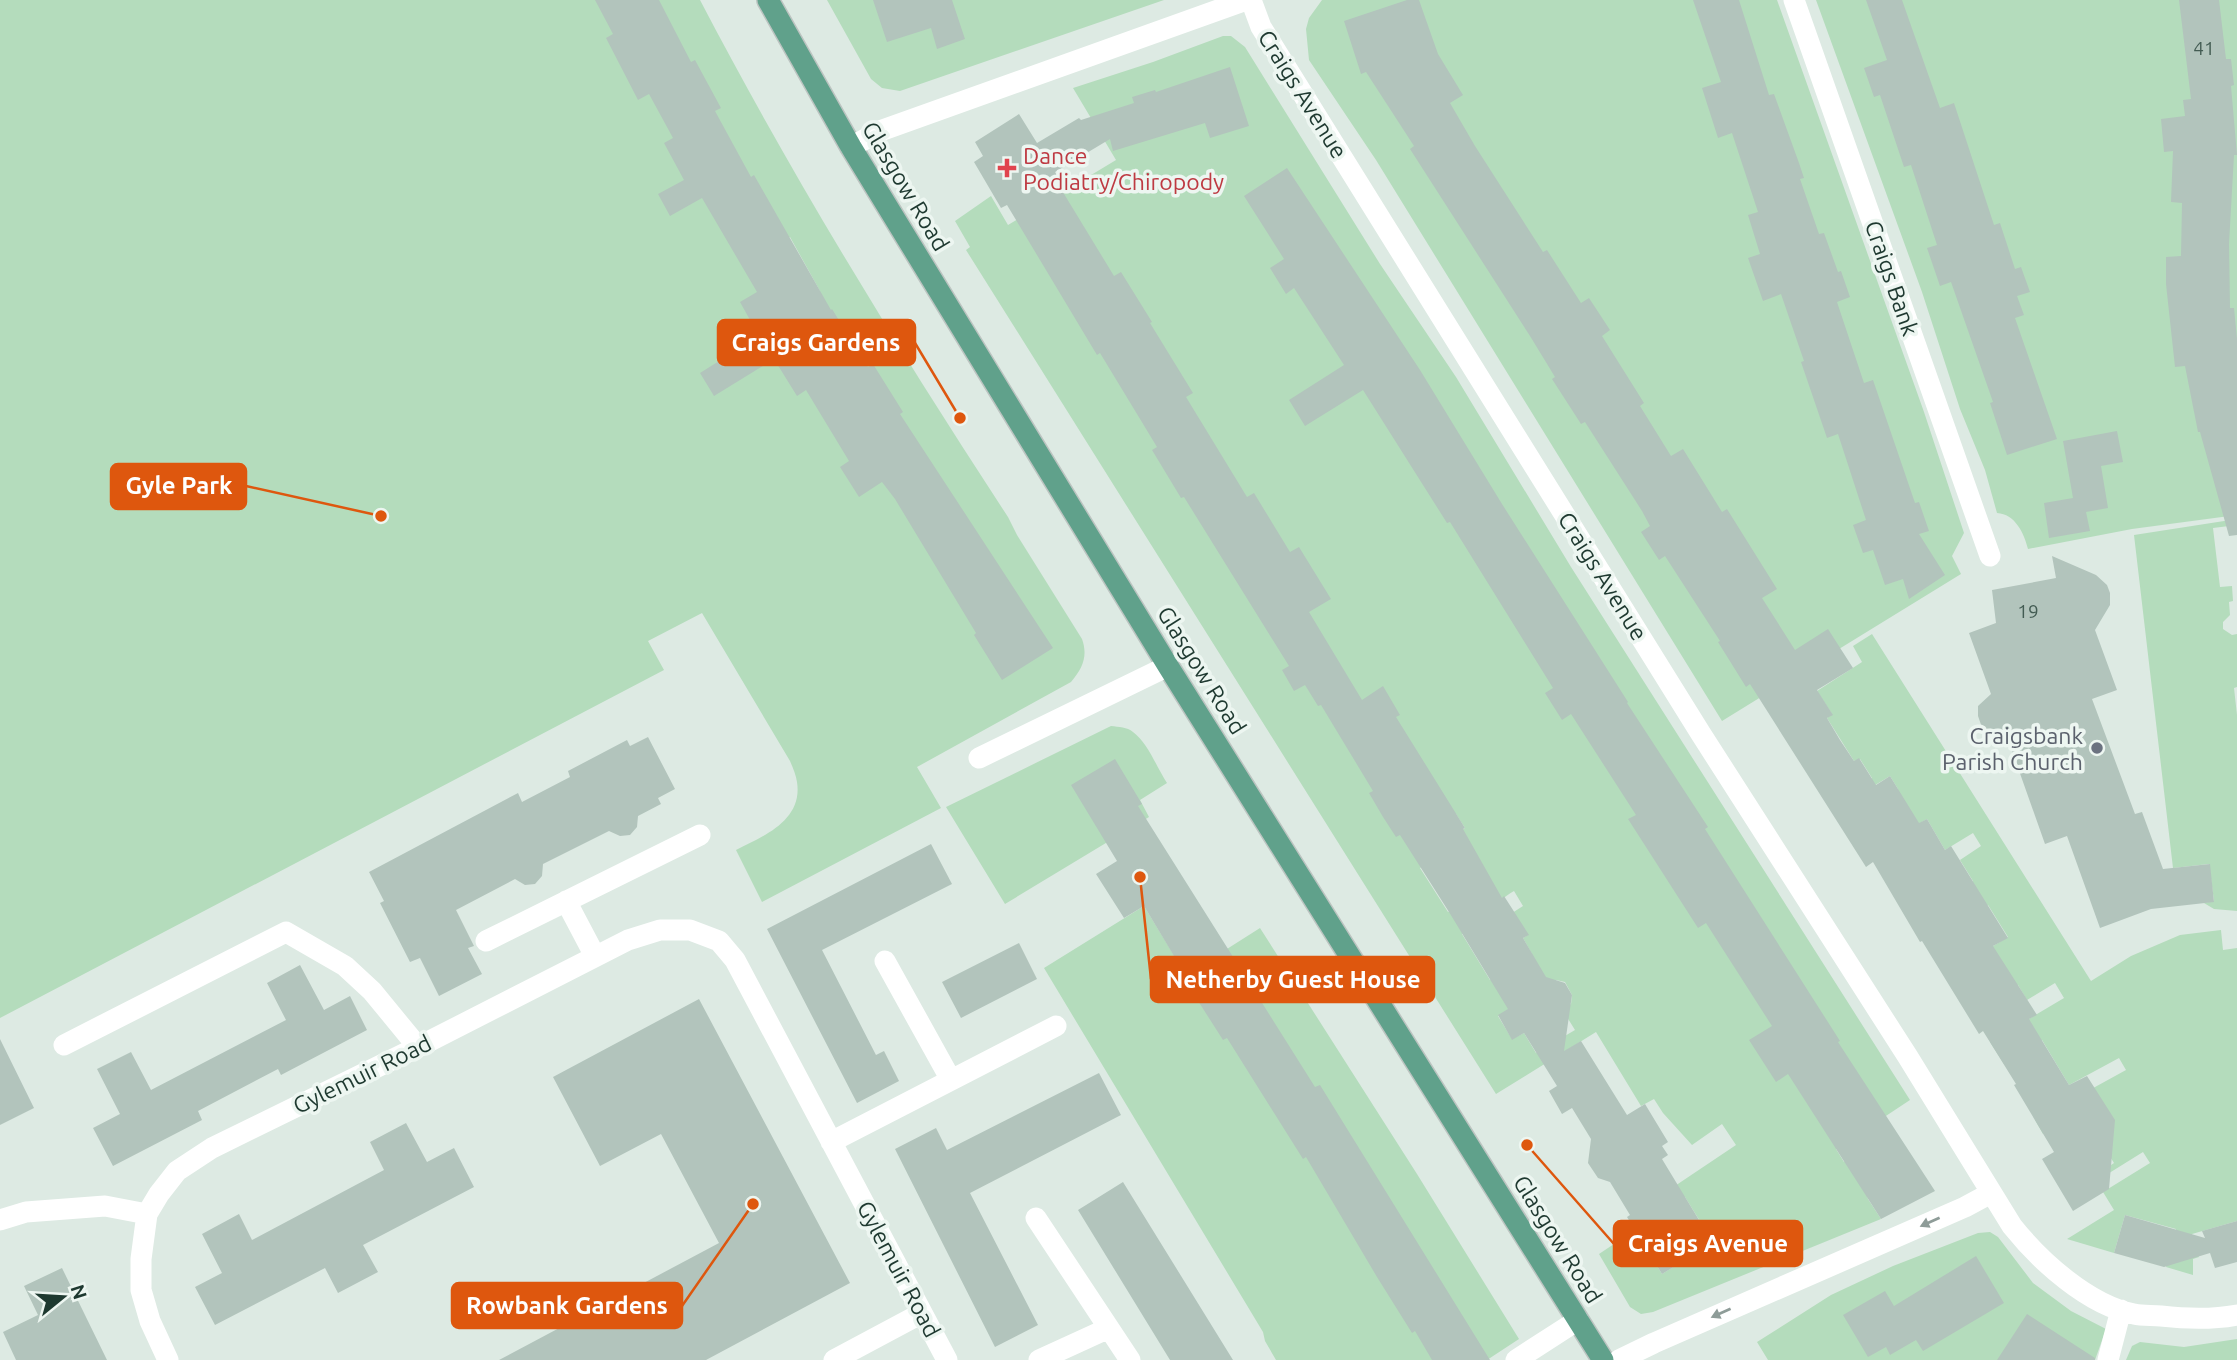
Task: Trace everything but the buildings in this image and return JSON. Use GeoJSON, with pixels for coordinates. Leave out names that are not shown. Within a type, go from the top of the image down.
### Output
{"type":"FeatureCollection","features":[{"type":"Feature","properties":{"kind":"main road","name":"Glasgow Road"},"geometry":{"type":"LineString","coordinates":[[768,0],[851,147],[1168,666],[1602,1360]]}},
{"type":"Feature","properties":{"kind":"street"},"geometry":{"type":"LineString","coordinates":[[851,147],[880,131],[1248,0]]}},
{"type":"Feature","properties":{"kind":"street","name":"Craigs Avenue"},"geometry":{"type":"LineString","coordinates":[[1248,0],[1261,27],[1694,722],[1908,1056],[2012,1226],[2047,1264],[2069,1282],[2121,1310],[2178,1318],[2237,1315]]}},
{"type":"Feature","properties":{"kind":"street","name":"Craigs Bank"},"geometry":{"type":"LineString","coordinates":[[1794,0],[1990,556]]}},
{"type":"Feature","properties":{"kind":"street"},"geometry":{"type":"LineString","coordinates":[[979,758],[1168,666]]}},
{"type":"Feature","properties":{"kind":"street"},"geometry":{"type":"LineString","coordinates":[[486,941],[700,835]]}},
{"type":"Feature","properties":{"kind":"street"},"geometry":{"type":"LineString","coordinates":[[566,901],[595,956]]}},
{"type":"Feature","properties":{"kind":"street","name":"Gylemuir Road"},"geometry":{"type":"LineString","coordinates":[[168,1360],[150,1321],[141,1290],[141,1259],[147,1214],[177,1171],[212,1148],[595,956],[628,940],[660,930],[690,930],[719,941],[735,960],[947,1360]]}},
{"type":"Feature","properties":{"kind":"street"},"geometry":{"type":"LineString","coordinates":[[64,1045],[286,932],[345,966],[372,991],[418,1047]]}},
{"type":"Feature","properties":{"kind":"street"},"geometry":{"type":"LineString","coordinates":[[885,961],[951,1080]]}},
{"type":"Feature","properties":{"kind":"street"},"geometry":{"type":"LineString","coordinates":[[831,1142],[1056,1026]]}},
{"type":"Feature","properties":{"kind":"street"},"geometry":{"type":"LineString","coordinates":[[1619,1360],[1992,1193]]}},
{"type":"Feature","properties":{"kind":"street"},"geometry":{"type":"LineString","coordinates":[[0,1220],[26,1212],[105,1206],[147,1214]]}},
{"type":"Feature","properties":{"kind":"street"},"geometry":{"type":"LineString","coordinates":[[1036,1218],[1130,1360]]}},
{"type":"Feature","properties":{"kind":"street"},"geometry":{"type":"LineString","coordinates":[[2108,1360],[2121,1310]]}},
{"type":"Feature","properties":{"kind":"street"},"geometry":{"type":"LineString","coordinates":[[834,1360],[922,1313]]}},
{"type":"Feature","properties":{"kind":"street"},"geometry":{"type":"LineString","coordinates":[[1516,1360],[1578,1320]]}},
{"type":"Feature","properties":{"kind":"street"},"geometry":{"type":"LineString","coordinates":[[1039,1360],[1109,1328]]}},
{"type":"Feature","properties":{"kind":"green space"},"geometry":{"type":"Polygon","coordinates":[[[0,0],[700,0],[772,132],[848,262],[1082,639],[1084,656],[1075,677],[1071,682],[917,767],[941,808],[762,902],[736,850],[758,839],[788,817],[797,795],[797,779],[790,761],[702,613],[648,641],[664,670],[0,1018],[0,0]],[[790,237],[764,252],[760,291],[820,291],[790,237]]]}},
{"type":"Feature","properties":{"kind":"green space"},"geometry":{"type":"Polygon","coordinates":[[[827,0],[1164,0],[900,91],[882,88],[871,79],[827,0]]]}},
{"type":"Feature","properties":{"kind":"green space"},"geometry":{"type":"Polygon","coordinates":[[[1322,0],[1777,0],[1924,412],[1964,533],[1952,556],[1961,574],[1722,721],[1376,160],[1309,60],[1306,29],[1309,18],[1322,0]]]}},
{"type":"Feature","properties":{"kind":"green space"},"geometry":{"type":"Polygon","coordinates":[[[1816,0],[2237,0],[2237,515],[2132,529],[2028,549],[2014,521],[1997,513],[1985,470],[1960,409],[1922,292],[1816,0]]]}},
{"type":"Feature","properties":{"kind":"green space"},"geometry":{"type":"Polygon","coordinates":[[[1223,36],[1231,36],[1245,47],[1380,264],[1456,377],[1571,567],[1910,1100],[1836,1149],[1844,1162],[1853,1156],[1868,1199],[1881,1219],[1653,1312],[1641,1314],[1630,1307],[1599,1254],[1635,1230],[1662,1274],[1723,1236],[1713,1220],[1703,1226],[1685,1197],[1654,1200],[1736,1145],[1722,1124],[1692,1145],[1654,1099],[1641,1106],[1596,1032],[1496,1094],[966,250],[970,247],[955,221],[991,196],[1008,225],[1116,160],[1073,88],[1223,36]],[[1456,814],[1447,851],[1420,868],[1448,912],[1490,887],[1478,857],[1457,833],[1465,828],[1456,814]],[[1514,891],[1462,934],[1490,980],[1532,954],[1523,938],[1528,935],[1509,915],[1523,906],[1514,891]],[[1556,980],[1498,1016],[1512,1039],[1524,1033],[1536,1053],[1575,1030],[1562,1009],[1571,1004],[1572,995],[1565,982],[1556,980]]]}},
{"type":"Feature","properties":{"kind":"green space"},"geometry":{"type":"Polygon","coordinates":[[[2237,519],[2237,525],[2213,528],[2220,587],[2232,586],[2233,601],[2229,602],[2230,615],[2223,622],[2223,629],[2232,635],[2237,634],[2237,687],[2234,688],[2237,715],[2237,911],[2214,909],[2204,903],[2214,901],[2209,864],[2173,868],[2134,535],[2237,519]]]}},
{"type":"Feature","properties":{"kind":"green space"},"geometry":{"type":"Polygon","coordinates":[[[1872,634],[2091,981],[2131,956],[2180,935],[2221,930],[2223,950],[2237,948],[2237,1221],[2192,1234],[2199,1257],[2193,1259],[2193,1275],[2166,1267],[2176,1229],[2125,1215],[2114,1253],[2067,1239],[2114,1210],[2103,1192],[2150,1163],[2143,1152],[2098,1180],[2096,1175],[2114,1163],[2082,1111],[2043,1134],[2035,1120],[2126,1070],[2119,1058],[2069,1085],[2042,1040],[2004,1064],[1990,1042],[2064,998],[2055,983],[2027,1000],[2018,985],[2006,993],[1944,976],[2008,937],[1988,905],[1958,923],[1973,881],[1960,860],[1981,846],[1973,833],[1945,850],[1927,819],[1903,833],[1898,789],[1890,776],[1862,793],[1872,778],[1860,759],[1854,761],[1827,718],[1832,714],[1817,691],[1862,662],[1853,646],[1872,634]]]}},
{"type":"Feature","properties":{"kind":"green space"},"geometry":{"type":"Polygon","coordinates":[[[1111,726],[1128,729],[1138,737],[1167,783],[1140,800],[1149,817],[1005,904],[946,807],[1111,726]]]}},
{"type":"Feature","properties":{"kind":"green space"},"geometry":{"type":"Polygon","coordinates":[[[1144,906],[1186,975],[1260,928],[1519,1339],[1487,1360],[1276,1360],[1263,1332],[1044,968],[1144,906]]]}},
{"type":"Feature","properties":{"kind":"green space"},"geometry":{"type":"Polygon","coordinates":[[[1990,1232],[1998,1237],[2033,1283],[2071,1311],[2106,1329],[2095,1360],[1768,1360],[1757,1342],[1831,1295],[1893,1266],[1978,1233],[1990,1232]]]}},
{"type":"Feature","properties":{"kind":"green space"},"geometry":{"type":"Polygon","coordinates":[[[2237,1339],[2237,1360],[2126,1360],[2132,1346],[2140,1342],[2184,1347],[2237,1339]]]}},
{"type":"Feature","properties":{"kind":"place","name":"Dance Podiatry/Chiropody"},"geometry":{"type":"Point","coordinates":[1007,168]}},
{"type":"Feature","properties":{"kind":"place","name":"Craigs Gardens"},"geometry":{"type":"Point","coordinates":[960,418]}},
{"type":"Feature","properties":{"kind":"place","name":"Gyle Park"},"geometry":{"type":"Point","coordinates":[381,516]}},
{"type":"Feature","properties":{"kind":"place","name":"Craigsbank Parish Church"},"geometry":{"type":"Point","coordinates":[2097,748]}},
{"type":"Feature","properties":{"kind":"place","name":"Netherby Guest House"},"geometry":{"type":"Point","coordinates":[1140,877]}},
{"type":"Feature","properties":{"kind":"place","name":"Craigs Avenue"},"geometry":{"type":"Point","coordinates":[1527,1145]}},
{"type":"Feature","properties":{"kind":"place","name":"Rowbank Gardens"},"geometry":{"type":"Point","coordinates":[753,1204]}}]}
